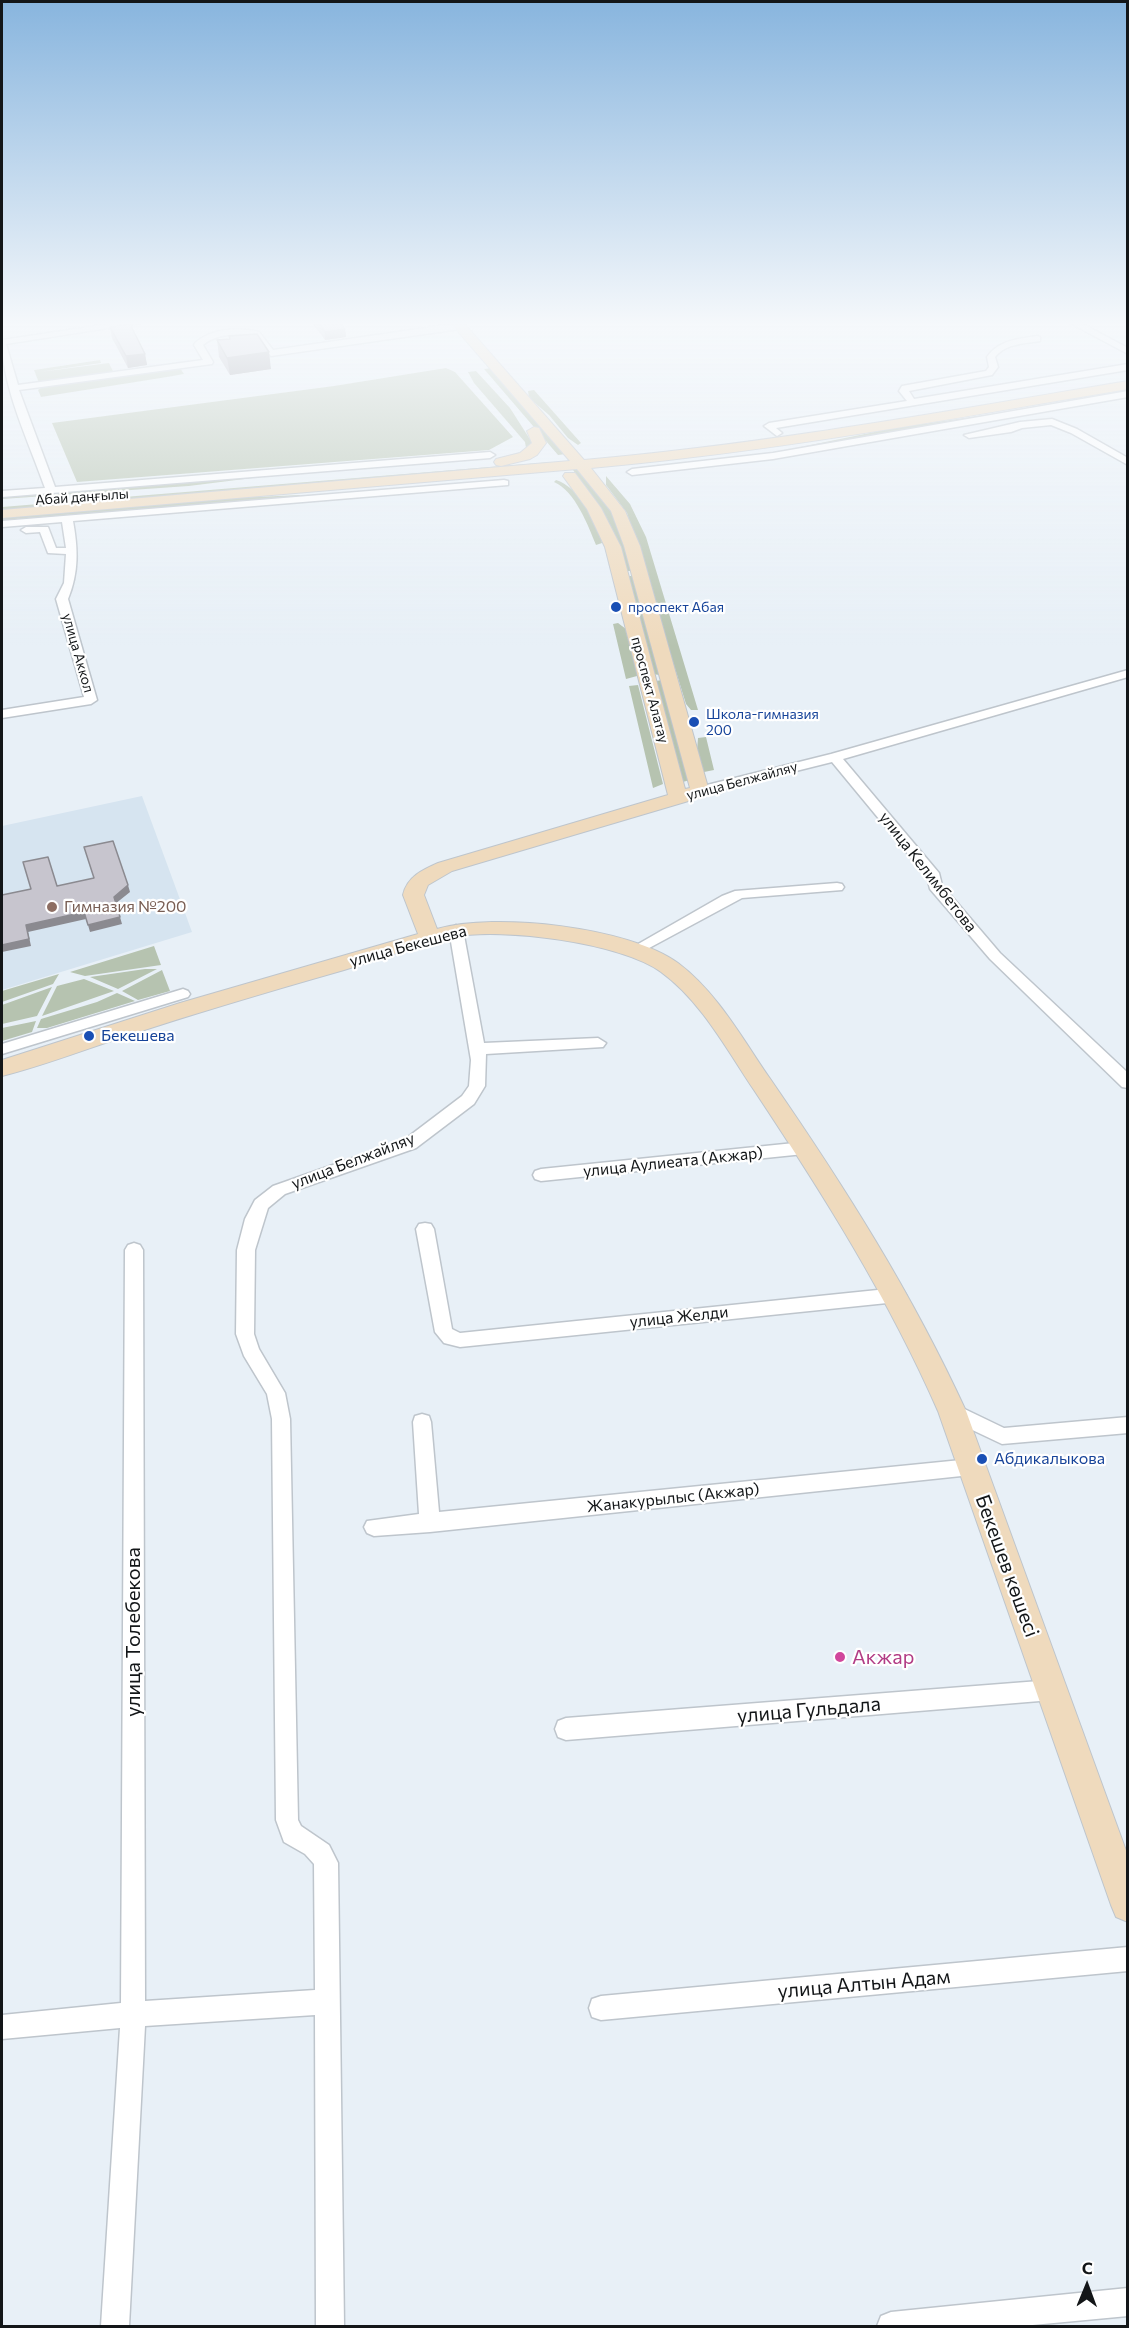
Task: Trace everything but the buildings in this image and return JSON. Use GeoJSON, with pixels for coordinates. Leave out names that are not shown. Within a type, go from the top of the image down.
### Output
{"type":"FeatureCollection","features":[{"type":"Feature","properties":{"kind":"main road"},"geometry":{"type":"LineString","coordinates":[[552,430],[573,445],[595,450],[678,451]]}},
{"type":"Feature","properties":{"kind":"main road","name":"проспект Алатау"},"geometry":{"type":"LineString","coordinates":[[552,430],[586,496],[604,525],[620,575],[678,798]]}},
{"type":"Feature","properties":{"kind":"main road"},"geometry":{"type":"LineString","coordinates":[[605,493],[600,477],[608,469],[678,451],[777,433],[831,430]]}},
{"type":"Feature","properties":{"kind":"main road"},"geometry":{"type":"LineString","coordinates":[[2,514],[490,464],[569,462],[678,451],[831,430]]}},
{"type":"Feature","properties":{"kind":"main road"},"geometry":{"type":"LineString","coordinates":[[490,464],[532,452],[539,443],[534,431]]}},
{"type":"Feature","properties":{"kind":"main road","name":"проспект Алатау"},"geometry":{"type":"LineString","coordinates":[[534,431],[605,493],[618,511],[640,573],[700,791]]}},
{"type":"Feature","properties":{"kind":"main road"},"geometry":{"type":"LineString","coordinates":[[490,464],[556,476],[573,483],[586,496]]}},
{"type":"Feature","properties":{"kind":"main road","name":"Абай даңғылы"},"geometry":{"type":"LineString","coordinates":[[2,503],[303,484]]}},
{"type":"Feature","properties":{"kind":"main road"},"geometry":{"type":"LineString","coordinates":[[620,575],[640,573]]}},
{"type":"Feature","properties":{"kind":"main road"},"geometry":{"type":"LineString","coordinates":[[648,679],[669,676]]}},
{"type":"Feature","properties":{"kind":"main road","name":"улица Белжайляу"},"geometry":{"type":"LineString","coordinates":[[430,937],[412,899],[413,888],[424,876],[445,867],[700,791]]}},
{"type":"Feature","properties":{"kind":"main road","name":"улица Бекешева"},"geometry":{"type":"LineString","coordinates":[[2,1068],[188,1008],[456,930],[487,928],[562,934],[633,951],[663,963],[688,983],[715,1015],[804,1148]]}},
{"type":"Feature","properties":{"kind":"main road","name":"Бекешев көшесі"},"geometry":{"type":"LineString","coordinates":[[804,1148],[858,1226],[897,1294],[933,1365],[952,1411],[1128,1905]]}},
{"type":"Feature","properties":{"kind":"street"},"geometry":{"type":"LineString","coordinates":[[30,430],[51,490]]}},
{"type":"Feature","properties":{"kind":"street"},"geometry":{"type":"LineString","coordinates":[[773,430],[777,433]]}},
{"type":"Feature","properties":{"kind":"street"},"geometry":{"type":"LineString","coordinates":[[632,471],[773,456],[924,430]]}},
{"type":"Feature","properties":{"kind":"street"},"geometry":{"type":"LineString","coordinates":[[969,435],[1007,430]]}},
{"type":"Feature","properties":{"kind":"street"},"geometry":{"type":"LineString","coordinates":[[1071,430],[1128,462]]}},
{"type":"Feature","properties":{"kind":"street"},"geometry":{"type":"LineString","coordinates":[[2,494],[51,490],[303,484],[504,483]]}},
{"type":"Feature","properties":{"kind":"street"},"geometry":{"type":"LineString","coordinates":[[2,524],[67,519],[303,484]]}},
{"type":"Feature","properties":{"kind":"street"},"geometry":{"type":"LineString","coordinates":[[2,533],[39,528],[46,531],[49,550],[72,551],[67,519]]}},
{"type":"Feature","properties":{"kind":"street","name":"улица Аккол"},"geometry":{"type":"LineString","coordinates":[[2,714],[91,700],[62,599],[70,579],[72,551]]}},
{"type":"Feature","properties":{"kind":"street","name":"улица Белжайляу"},"geometry":{"type":"LineString","coordinates":[[700,791],[835,757],[1128,672]]}},
{"type":"Feature","properties":{"kind":"street","name":"улица Келимбетова"},"geometry":{"type":"LineString","coordinates":[[835,757],[933,876],[935,886],[995,956],[1128,1083]]}},
{"type":"Feature","properties":{"kind":"street"},"geometry":{"type":"LineString","coordinates":[[633,951],[740,894],[837,887]]}},
{"type":"Feature","properties":{"kind":"street","name":"улица Белжайляу"},"geometry":{"type":"LineString","coordinates":[[327,2002],[326,1863],[324,1854],[319,1849],[292,1834],[287,1820],[281,1419],[276,1393],[250,1351],[245,1334],[246,1250],[254,1219],[261,1204],[279,1190],[410,1144],[468,1101],[477,1086],[478,1049],[456,930]]}},
{"type":"Feature","properties":{"kind":"street"},"geometry":{"type":"LineString","coordinates":[[2,1049],[183,994]]}},
{"type":"Feature","properties":{"kind":"street"},"geometry":{"type":"LineString","coordinates":[[478,1049],[598,1043]]}},
{"type":"Feature","properties":{"kind":"street","name":"улица Аулиеата (Акжар)"},"geometry":{"type":"LineString","coordinates":[[541,1175],[804,1148]]}},
{"type":"Feature","properties":{"kind":"street","name":"улица Желди"},"geometry":{"type":"LineString","coordinates":[[425,1229],[444,1332],[450,1338],[460,1340],[897,1294]]}},
{"type":"Feature","properties":{"kind":"street","name":"улица Толебекова"},"geometry":{"type":"LineString","coordinates":[[115,2326],[133,2014],[134,1250]]}},
{"type":"Feature","properties":{"kind":"street"},"geometry":{"type":"LineString","coordinates":[[952,1411],[1002,1436],[1128,1425]]}},
{"type":"Feature","properties":{"kind":"street"},"geometry":{"type":"LineString","coordinates":[[422,1422],[430,1523]]}},
{"type":"Feature","properties":{"kind":"street","name":"Жанакурылыс (Акжар)"},"geometry":{"type":"LineString","coordinates":[[374,1527],[971,1467]]}},
{"type":"Feature","properties":{"kind":"street","name":"улица Гульдала"},"geometry":{"type":"LineString","coordinates":[[566,1730],[1052,1690]]}},
{"type":"Feature","properties":{"kind":"street","name":"улица Алтын Адам"},"geometry":{"type":"LineString","coordinates":[[601,2008],[1128,1959]]}},
{"type":"Feature","properties":{"kind":"street"},"geometry":{"type":"LineString","coordinates":[[2,2027],[133,2014],[327,2002],[330,2326]]}},
{"type":"Feature","properties":{"kind":"street"},"geometry":{"type":"LineString","coordinates":[[891,2326],[1128,2302]]}},
{"type":"Feature","properties":{"kind":"shaded area"},"geometry":{"type":"Polygon","coordinates":[[[142,796],[192,932],[2,990],[2,826],[142,796]]]}},
{"type":"Feature","properties":{"kind":"green space"},"geometry":{"type":"Polygon","coordinates":[[[55,430],[506,430],[513,437],[489,450],[77,482],[55,430]]]}},
{"type":"Feature","properties":{"kind":"green space"},"geometry":{"type":"Polygon","coordinates":[[[514,430],[524,430],[533,444],[530,449],[526,448],[525,442],[514,430]]]}},
{"type":"Feature","properties":{"kind":"green space"},"geometry":{"type":"Polygon","coordinates":[[[536,430],[545,430],[566,454],[558,455],[536,430]]]}},
{"type":"Feature","properties":{"kind":"green space"},"geometry":{"type":"Polygon","coordinates":[[[561,430],[569,430],[581,443],[578,445],[561,430]]]}},
{"type":"Feature","properties":{"kind":"green space"},"geometry":{"type":"Polygon","coordinates":[[[886,430],[905,430],[796,448],[886,430]]]}},
{"type":"Feature","properties":{"kind":"green space"},"geometry":{"type":"Polygon","coordinates":[[[551,462],[555,464],[2,510],[2,507],[551,462]]]}},
{"type":"Feature","properties":{"kind":"green space"},"geometry":{"type":"Polygon","coordinates":[[[573,470],[578,470],[607,502],[618,523],[631,571],[625,571],[592,496],[573,470]]]}},
{"type":"Feature","properties":{"kind":"green space"},"geometry":{"type":"Polygon","coordinates":[[[292,473],[189,486],[2,499],[2,495],[292,473]]]}},
{"type":"Feature","properties":{"kind":"green space"},"geometry":{"type":"Polygon","coordinates":[[[606,476],[630,504],[646,537],[698,710],[691,710],[686,704],[627,513],[606,485],[606,476]]]}},
{"type":"Feature","properties":{"kind":"green space"},"geometry":{"type":"Polygon","coordinates":[[[556,480],[572,490],[586,506],[597,524],[602,543],[596,545],[580,509],[562,486],[554,482],[556,480]]]}},
{"type":"Feature","properties":{"kind":"green space"},"geometry":{"type":"Polygon","coordinates":[[[300,495],[300,497],[2,520],[2,516],[189,500],[300,495]]]}},
{"type":"Feature","properties":{"kind":"green space"},"geometry":{"type":"Polygon","coordinates":[[[627,576],[633,576],[660,675],[652,674],[627,576]]]}},
{"type":"Feature","properties":{"kind":"green space"},"geometry":{"type":"Polygon","coordinates":[[[618,623],[630,632],[637,671],[637,676],[626,679],[613,624],[618,623]]]}},
{"type":"Feature","properties":{"kind":"green space"},"geometry":{"type":"Polygon","coordinates":[[[662,680],[690,780],[679,783],[656,681],[662,680]]]}},
{"type":"Feature","properties":{"kind":"green space"},"geometry":{"type":"Polygon","coordinates":[[[638,685],[663,784],[653,788],[629,686],[638,685]]]}},
{"type":"Feature","properties":{"kind":"green space"},"geometry":{"type":"Polygon","coordinates":[[[706,737],[714,770],[704,772],[697,751],[698,738],[706,737]]]}},
{"type":"Feature","properties":{"kind":"green space"},"geometry":{"type":"Polygon","coordinates":[[[154,946],[161,965],[85,976],[70,972],[154,946]]]}},
{"type":"Feature","properties":{"kind":"green space"},"geometry":{"type":"Polygon","coordinates":[[[157,969],[118,989],[90,977],[157,969]]]}},
{"type":"Feature","properties":{"kind":"green space"},"geometry":{"type":"Polygon","coordinates":[[[162,970],[170,991],[138,1000],[122,991],[162,970]]]}},
{"type":"Feature","properties":{"kind":"green space"},"geometry":{"type":"Polygon","coordinates":[[[59,974],[53,984],[2,1002],[2,991],[59,974]]]}},
{"type":"Feature","properties":{"kind":"green space"},"geometry":{"type":"Polygon","coordinates":[[[84,979],[114,991],[42,1016],[57,986],[84,979]]]}},
{"type":"Feature","properties":{"kind":"green space"},"geometry":{"type":"Polygon","coordinates":[[[52,987],[37,1016],[2,1024],[2,1005],[52,987]]]}},
{"type":"Feature","properties":{"kind":"green space"},"geometry":{"type":"Polygon","coordinates":[[[117,993],[135,1001],[47,1028],[37,1028],[41,1019],[97,1002],[117,993]]]}},
{"type":"Feature","properties":{"kind":"green space"},"geometry":{"type":"Polygon","coordinates":[[[36,1021],[32,1032],[2,1041],[2,1028],[36,1021]]]}},
{"type":"Feature","properties":{"kind":"place","name":"проспект Абая"},"geometry":{"type":"Point","coordinates":[616,607]}},
{"type":"Feature","properties":{"kind":"place","name":"Школа-гимназия 200"},"geometry":{"type":"Point","coordinates":[694,722]}},
{"type":"Feature","properties":{"kind":"place","name":"Гимназия №200"},"geometry":{"type":"Point","coordinates":[52,907]}},
{"type":"Feature","properties":{"kind":"place","name":"Бекешева"},"geometry":{"type":"Point","coordinates":[89,1036]}},
{"type":"Feature","properties":{"kind":"place","name":"Абдикалыкова"},"geometry":{"type":"Point","coordinates":[982,1459]}},
{"type":"Feature","properties":{"kind":"place","name":"Акжар"},"geometry":{"type":"Point","coordinates":[840,1657]}}]}
